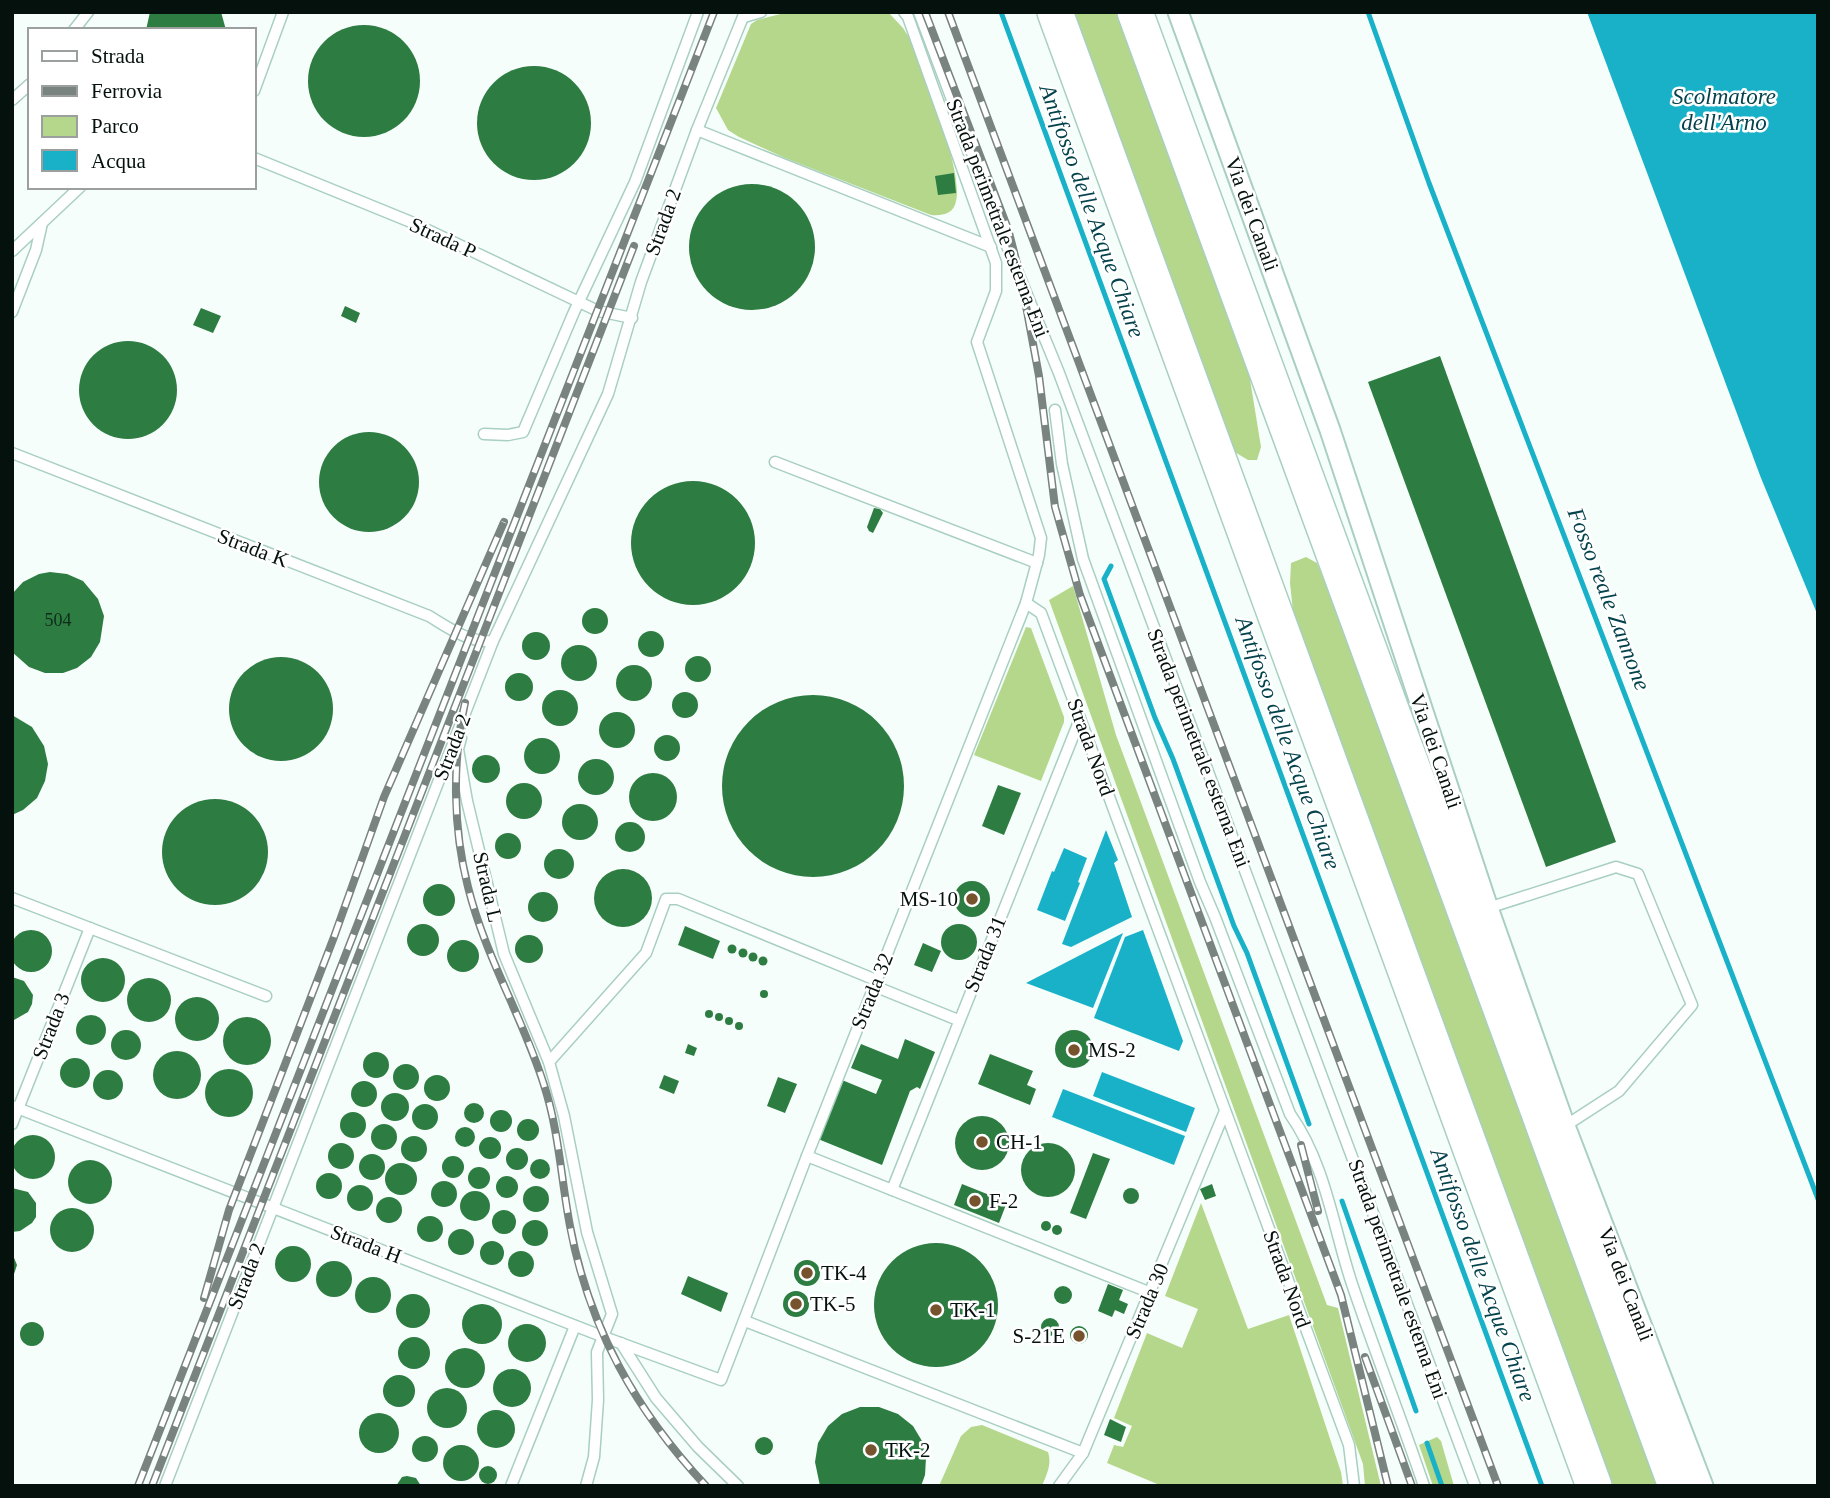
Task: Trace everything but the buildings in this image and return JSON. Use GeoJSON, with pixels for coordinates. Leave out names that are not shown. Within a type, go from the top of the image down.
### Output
{"type":"FeatureCollection","features":[{"type":"Feature","properties":{"kind":"highway"},"geometry":{"type":"LineString","coordinates":[[1055,12],[1594,1486]]}},
{"type":"Feature","properties":{"kind":"highway"},"geometry":{"type":"LineString","coordinates":[[1135,12],[1676,1486]]}},
{"type":"Feature","properties":{"kind":"street","name":"Via dei Canali"},"geometry":{"type":"LineString","coordinates":[[1178,12],[1330,430],[1488,908],[1565,1126],[1703,1486]]}},
{"type":"Feature","properties":{"kind":"lane"},"geometry":{"type":"LineString","coordinates":[[76,28],[88,12]]}},
{"type":"Feature","properties":{"kind":"lane"},"geometry":{"type":"LineString","coordinates":[[256,86],[283,12]]}},
{"type":"Feature","properties":{"kind":"lane"},"geometry":{"type":"LineString","coordinates":[[484,434],[508,435],[523,432],[578,303],[635,182],[698,12]]}},
{"type":"Feature","properties":{"kind":"lane"},"geometry":{"type":"LineString","coordinates":[[745,15],[761,12]]}},
{"type":"Feature","properties":{"kind":"lane"},"geometry":{"type":"LineString","coordinates":[[904,12],[996,263],[996,291],[978,342],[1041,538],[1026,603]]}},
{"type":"Feature","properties":{"kind":"lane","name":"Strada perimetrale esterna Eni"},"geometry":{"type":"LineString","coordinates":[[919,12],[1007,246],[1059,373],[1475,1486]]}},
{"type":"Feature","properties":{"kind":"lane","name":"Strada 2"},"geometry":{"type":"LineString","coordinates":[[165,1486],[493,641],[608,394],[641,282],[697,130],[745,15]]}},
{"type":"Feature","properties":{"kind":"lane"},"geometry":{"type":"LineString","coordinates":[[12,100],[28,86]]}},
{"type":"Feature","properties":{"kind":"lane"},"geometry":{"type":"LineString","coordinates":[[697,130],[991,247]]}},
{"type":"Feature","properties":{"kind":"lane","name":"Strada P"},"geometry":{"type":"LineString","coordinates":[[256,159],[411,222],[578,303],[598,311],[632,318]]}},
{"type":"Feature","properties":{"kind":"lane"},"geometry":{"type":"LineString","coordinates":[[12,251],[78,189]]}},
{"type":"Feature","properties":{"kind":"lane"},"geometry":{"type":"LineString","coordinates":[[12,312],[36,250],[42,223]]}},
{"type":"Feature","properties":{"kind":"lane"},"geometry":{"type":"LineString","coordinates":[[1055,410],[1062,464],[1083,559],[1200,882],[1290,1114],[1300,1128],[1330,1201],[1352,1284],[1424,1486]]}},
{"type":"Feature","properties":{"kind":"lane","name":"Strada K"},"geometry":{"type":"LineString","coordinates":[[12,453],[429,617],[456,633],[481,642],[493,641]]}},
{"type":"Feature","properties":{"kind":"lane"},"geometry":{"type":"LineString","coordinates":[[775,462],[1037,563]]}},
{"type":"Feature","properties":{"kind":"lane","name":"Strada Nord"},"geometry":{"type":"LineString","coordinates":[[1026,603],[1041,613],[1349,1445],[1354,1486]]}},
{"type":"Feature","properties":{"kind":"lane","name":"Strada 32"},"geometry":{"type":"LineString","coordinates":[[722,1380],[807,1156],[1026,603]]}},
{"type":"Feature","properties":{"kind":"lane","name":"Strada L"},"geometry":{"type":"LineString","coordinates":[[467,706],[458,749],[467,801],[504,954],[549,1062],[564,1116],[587,1232],[612,1314],[597,1352],[598,1400],[594,1457],[586,1486]]}},
{"type":"Feature","properties":{"kind":"lane","name":"Strada 31"},"geometry":{"type":"LineString","coordinates":[[892,1189],[1080,719]]}},
{"type":"Feature","properties":{"kind":"lane"},"geometry":{"type":"LineString","coordinates":[[1488,908],[1616,867],[1638,874],[1692,1005],[1619,1091],[1565,1126]]}},
{"type":"Feature","properties":{"kind":"lane"},"geometry":{"type":"LineString","coordinates":[[12,898],[266,996]]}},
{"type":"Feature","properties":{"kind":"lane"},"geometry":{"type":"LineString","coordinates":[[549,1062],[646,953],[666,899],[678,899],[958,1020]]}},
{"type":"Feature","properties":{"kind":"lane","name":"Strada 3"},"geometry":{"type":"LineString","coordinates":[[12,1124],[15,1107],[90,928]]}},
{"type":"Feature","properties":{"kind":"lane","name":"Strada H"},"geometry":{"type":"LineString","coordinates":[[15,1107],[575,1326],[722,1380]]}},
{"type":"Feature","properties":{"kind":"lane","name":"Strada 30"},"geometry":{"type":"LineString","coordinates":[[1059,1486],[1083,1453],[1225,1111]]}},
{"type":"Feature","properties":{"kind":"lane"},"geometry":{"type":"LineString","coordinates":[[807,1156],[1151,1293]]}},
{"type":"Feature","properties":{"kind":"lane"},"geometry":{"type":"LineString","coordinates":[[745,1321],[1083,1453]]}},
{"type":"Feature","properties":{"kind":"lane"},"geometry":{"type":"LineString","coordinates":[[511,1486],[575,1326]]}},
{"type":"Feature","properties":{"kind":"lane"},"geometry":{"type":"LineString","coordinates":[[621,1343],[656,1398],[698,1447],[737,1486]]}},
{"type":"Feature","properties":{"kind":"green space"},"geometry":{"type":"Polygon","coordinates":[[[788,12],[888,12],[903,28],[910,39],[948,145],[957,186],[953,209],[943,214],[931,215],[785,158],[728,130],[716,108],[751,24],[788,12]]]}},
{"type":"Feature","properties":{"kind":"green space"},"geometry":{"type":"Polygon","coordinates":[[[1069,12],[1121,12],[1248,367],[1261,447],[1257,460],[1248,460],[1228,448],[1069,12]]]}},
{"type":"Feature","properties":{"kind":"green space"},"geometry":{"type":"Polygon","coordinates":[[[1306,557],[1317,563],[1359,666],[1662,1486],[1613,1486],[1295,630],[1290,583],[1291,563],[1306,557]]]}},
{"type":"Feature","properties":{"kind":"green space"},"geometry":{"type":"Polygon","coordinates":[[[1073,586],[1116,735],[1327,1305],[1338,1308],[1381,1486],[1365,1486],[1363,1464],[1049,600],[1073,586]]]}},
{"type":"Feature","properties":{"kind":"green space"},"geometry":{"type":"Polygon","coordinates":[[[1026,627],[1031,628],[1064,717],[1041,781],[974,755],[1026,627]]]}},
{"type":"Feature","properties":{"kind":"green space"},"geometry":{"type":"Polygon","coordinates":[[[1201,1203],[1248,1329],[1289,1315],[1341,1472],[1343,1486],[1162,1486],[1107,1463],[1114,1445],[1123,1447],[1132,1426],[1114,1418],[1147,1333],[1182,1348],[1198,1309],[1165,1296],[1201,1203]]]}},
{"type":"Feature","properties":{"kind":"green space"},"geometry":{"type":"Polygon","coordinates":[[[982,1425],[1048,1452],[1049,1465],[1042,1486],[939,1486],[961,1436],[971,1427],[982,1425]]]}},
{"type":"Feature","properties":{"kind":"green space"},"geometry":{"type":"Polygon","coordinates":[[[1437,1437],[1441,1441],[1454,1486],[1433,1486],[1419,1445],[1437,1437]]]}},
{"type":"Feature","properties":{"kind":"water","name":"Scolmatore dell'Arno"},"geometry":{"type":"Polygon","coordinates":[[[1587,12],[1818,12],[1818,616],[1761,478],[1587,12]]]}},
{"type":"Feature","properties":{"kind":"water"},"geometry":{"type":"Polygon","coordinates":[[[1106,830],[1118,860],[1114,863],[1132,917],[1071,947],[1062,944],[1106,830]]]}},
{"type":"Feature","properties":{"kind":"water"},"geometry":{"type":"Polygon","coordinates":[[[1064,848],[1087,858],[1065,921],[1037,910],[1064,848]]]}},
{"type":"Feature","properties":{"kind":"water"},"geometry":{"type":"Polygon","coordinates":[[[1143,930],[1183,1041],[1179,1051],[1094,1018],[1125,937],[1143,930]]]}},
{"type":"Feature","properties":{"kind":"water"},"geometry":{"type":"Polygon","coordinates":[[[1123,933],[1093,1008],[1026,983],[1123,933]]]}},
{"type":"Feature","properties":{"kind":"water"},"geometry":{"type":"Polygon","coordinates":[[[1102,1072],[1195,1108],[1186,1132],[1093,1096],[1102,1072]]]}},
{"type":"Feature","properties":{"kind":"water"},"geometry":{"type":"Polygon","coordinates":[[[1063,1089],[1185,1136],[1174,1165],[1052,1117],[1063,1089]]]}},
{"type":"Feature","properties":{"kind":"waterway","name":"Antifosso delle Acque Chiare"},"geometry":{"type":"LineString","coordinates":[[1001,12],[1542,1486]]}},
{"type":"Feature","properties":{"kind":"waterway","name":"Fosso reale Zannone"},"geometry":{"type":"LineString","coordinates":[[1368,12],[1429,183],[1818,1199]]}},
{"type":"Feature","properties":{"kind":"waterway"},"geometry":{"type":"LineString","coordinates":[[1111,566],[1104,579],[1234,926],[1247,953],[1309,1124]]}},
{"type":"Feature","properties":{"kind":"waterway"},"geometry":{"type":"LineString","coordinates":[[1342,1201],[1416,1411]]}},
{"type":"Feature","properties":{"kind":"waterway"},"geometry":{"type":"LineString","coordinates":[[1427,1443],[1442,1486]]}},
{"type":"Feature","properties":{"kind":"railway"},"geometry":{"type":"LineString","coordinates":[[138,1486],[714,12]]}},
{"type":"Feature","properties":{"kind":"railway"},"geometry":{"type":"LineString","coordinates":[[925,12],[1008,229],[1021,279],[1039,376],[1055,507],[1080,595],[1341,1295],[1388,1486]]}},
{"type":"Feature","properties":{"kind":"railway"},"geometry":{"type":"LineString","coordinates":[[948,12],[1498,1486]]}},
{"type":"Feature","properties":{"kind":"railway"},"geometry":{"type":"LineString","coordinates":[[152,1486],[634,246]]}},
{"type":"Feature","properties":{"kind":"railway"},"geometry":{"type":"LineString","coordinates":[[204,1298],[229,1210],[334,937],[384,797],[504,522]]}},
{"type":"Feature","properties":{"kind":"railway"},"geometry":{"type":"LineString","coordinates":[[465,703],[456,771],[457,819],[463,865],[484,938],[535,1060],[549,1102],[570,1226],[589,1299],[603,1333],[637,1398],[706,1486]]}},
{"type":"Feature","properties":{"kind":"railway"},"geometry":{"type":"LineString","coordinates":[[1301,1145],[1318,1211]]}},
{"type":"Feature","properties":{"kind":"railway"},"geometry":{"type":"LineString","coordinates":[[1365,1357],[1412,1486]]}},
{"type":"Feature","properties":{"kind":"place","name":"MS-10"},"geometry":{"type":"Point","coordinates":[972,899]}},
{"type":"Feature","properties":{"kind":"place","name":"MS-2"},"geometry":{"type":"Point","coordinates":[1074,1050]}},
{"type":"Feature","properties":{"kind":"place","name":"CH-1"},"geometry":{"type":"Point","coordinates":[982,1142]}},
{"type":"Feature","properties":{"kind":"place","name":"F-2"},"geometry":{"type":"Point","coordinates":[975,1201]}},
{"type":"Feature","properties":{"kind":"place","name":"TK-4"},"geometry":{"type":"Point","coordinates":[807,1273]}},
{"type":"Feature","properties":{"kind":"place","name":"TK-5"},"geometry":{"type":"Point","coordinates":[796,1304]}},
{"type":"Feature","properties":{"kind":"place","name":"TK-1"},"geometry":{"type":"Point","coordinates":[936,1310]}},
{"type":"Feature","properties":{"kind":"place","name":"S-21E"},"geometry":{"type":"Point","coordinates":[1079,1336]}},
{"type":"Feature","properties":{"kind":"place","name":"TK-2"},"geometry":{"type":"Point","coordinates":[871,1450]}}]}
